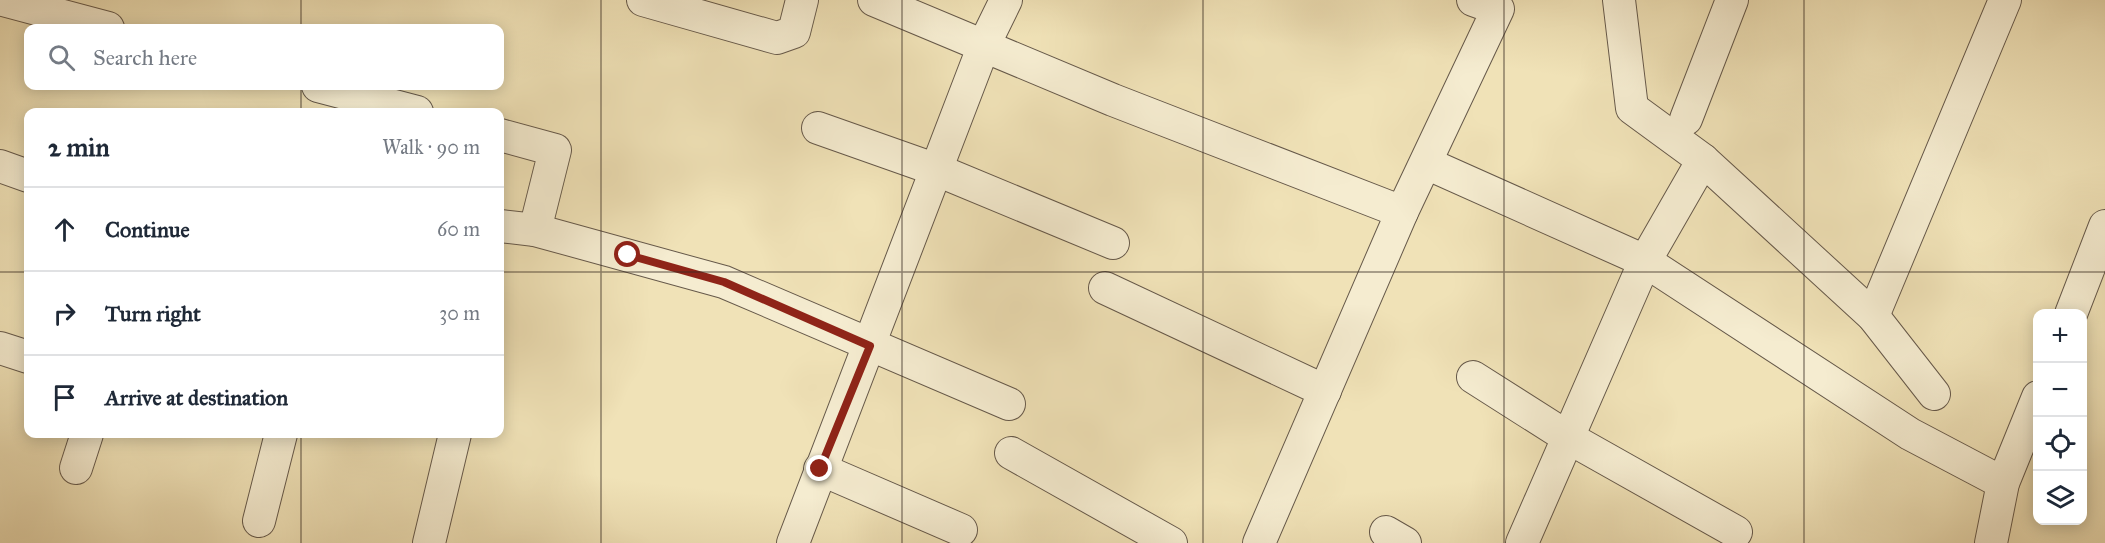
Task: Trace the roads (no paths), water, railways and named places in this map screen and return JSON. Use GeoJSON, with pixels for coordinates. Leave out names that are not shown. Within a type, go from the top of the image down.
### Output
{"type":"FeatureCollection","features":[{"type":"Feature","properties":{"kind":"street"},"geometry":{"type":"LineString","coordinates":[[3,0],[93,24]]}},
{"type":"Feature","properties":{"kind":"street"},"geometry":{"type":"LineString","coordinates":[[643,0],[777,38],[794,32],[802,0]]}},
{"type":"Feature","properties":{"kind":"street"},"geometry":{"type":"LineString","coordinates":[[874,0],[1113,100],[1402,212]]}},
{"type":"Feature","properties":{"kind":"street"},"geometry":{"type":"LineString","coordinates":[[793,543],[984,45],[1006,0]]}},
{"type":"Feature","properties":{"kind":"street"},"geometry":{"type":"LineString","coordinates":[[1259,543],[1402,212],[1498,9],[1473,0]]}},
{"type":"Feature","properties":{"kind":"street"},"geometry":{"type":"LineString","coordinates":[[1619,0],[1632,108],[1702,160],[1873,316],[1934,394]]}},
{"type":"Feature","properties":{"kind":"street"},"geometry":{"type":"LineString","coordinates":[[1686,119],[1732,0]]}},
{"type":"Feature","properties":{"kind":"street"},"geometry":{"type":"LineString","coordinates":[[1873,316],[2005,0]]}},
{"type":"Feature","properties":{"kind":"street"},"geometry":{"type":"LineString","coordinates":[[333,90],[402,108]]}},
{"type":"Feature","properties":{"kind":"street"},"geometry":{"type":"LineString","coordinates":[[818,128],[937,170],[1113,243]]}},
{"type":"Feature","properties":{"kind":"street"},"geometry":{"type":"LineString","coordinates":[[504,136],[555,150],[535,230]]}},
{"type":"Feature","properties":{"kind":"street"},"geometry":{"type":"LineString","coordinates":[[1522,543],[1645,261],[1702,160]]}},
{"type":"Feature","properties":{"kind":"street"},"geometry":{"type":"LineString","coordinates":[[1426,163],[1645,261],[1910,434],[2003,483]]}},
{"type":"Feature","properties":{"kind":"street"},"geometry":{"type":"LineString","coordinates":[[0,166],[24,175]]}},
{"type":"Feature","properties":{"kind":"street"},"geometry":{"type":"LineString","coordinates":[[2072,309],[2105,226]]}},
{"type":"Feature","properties":{"kind":"street"},"geometry":{"type":"LineString","coordinates":[[504,231],[535,230],[724,282],[1009,404]]}},
{"type":"Feature","properties":{"kind":"street"},"geometry":{"type":"LineString","coordinates":[[1105,288],[1325,391]]}},
{"type":"Feature","properties":{"kind":"street"},"geometry":{"type":"LineString","coordinates":[[0,348],[24,356]]}},
{"type":"Feature","properties":{"kind":"street"},"geometry":{"type":"LineString","coordinates":[[1473,377],[1569,438],[1736,532]]}},
{"type":"Feature","properties":{"kind":"street"},"geometry":{"type":"LineString","coordinates":[[1991,543],[2003,483],[2033,407]]}},
{"type":"Feature","properties":{"kind":"street"},"geometry":{"type":"LineString","coordinates":[[76,468],[86,438]]}},
{"type":"Feature","properties":{"kind":"street"},"geometry":{"type":"LineString","coordinates":[[258,521],[280,438]]}},
{"type":"Feature","properties":{"kind":"street"},"geometry":{"type":"LineString","coordinates":[[429,543],[454,438]]}},
{"type":"Feature","properties":{"kind":"street"},"geometry":{"type":"LineString","coordinates":[[1011,453],[1171,543]]}},
{"type":"Feature","properties":{"kind":"street"},"geometry":{"type":"LineString","coordinates":[[820,469],[961,530]]}}]}
